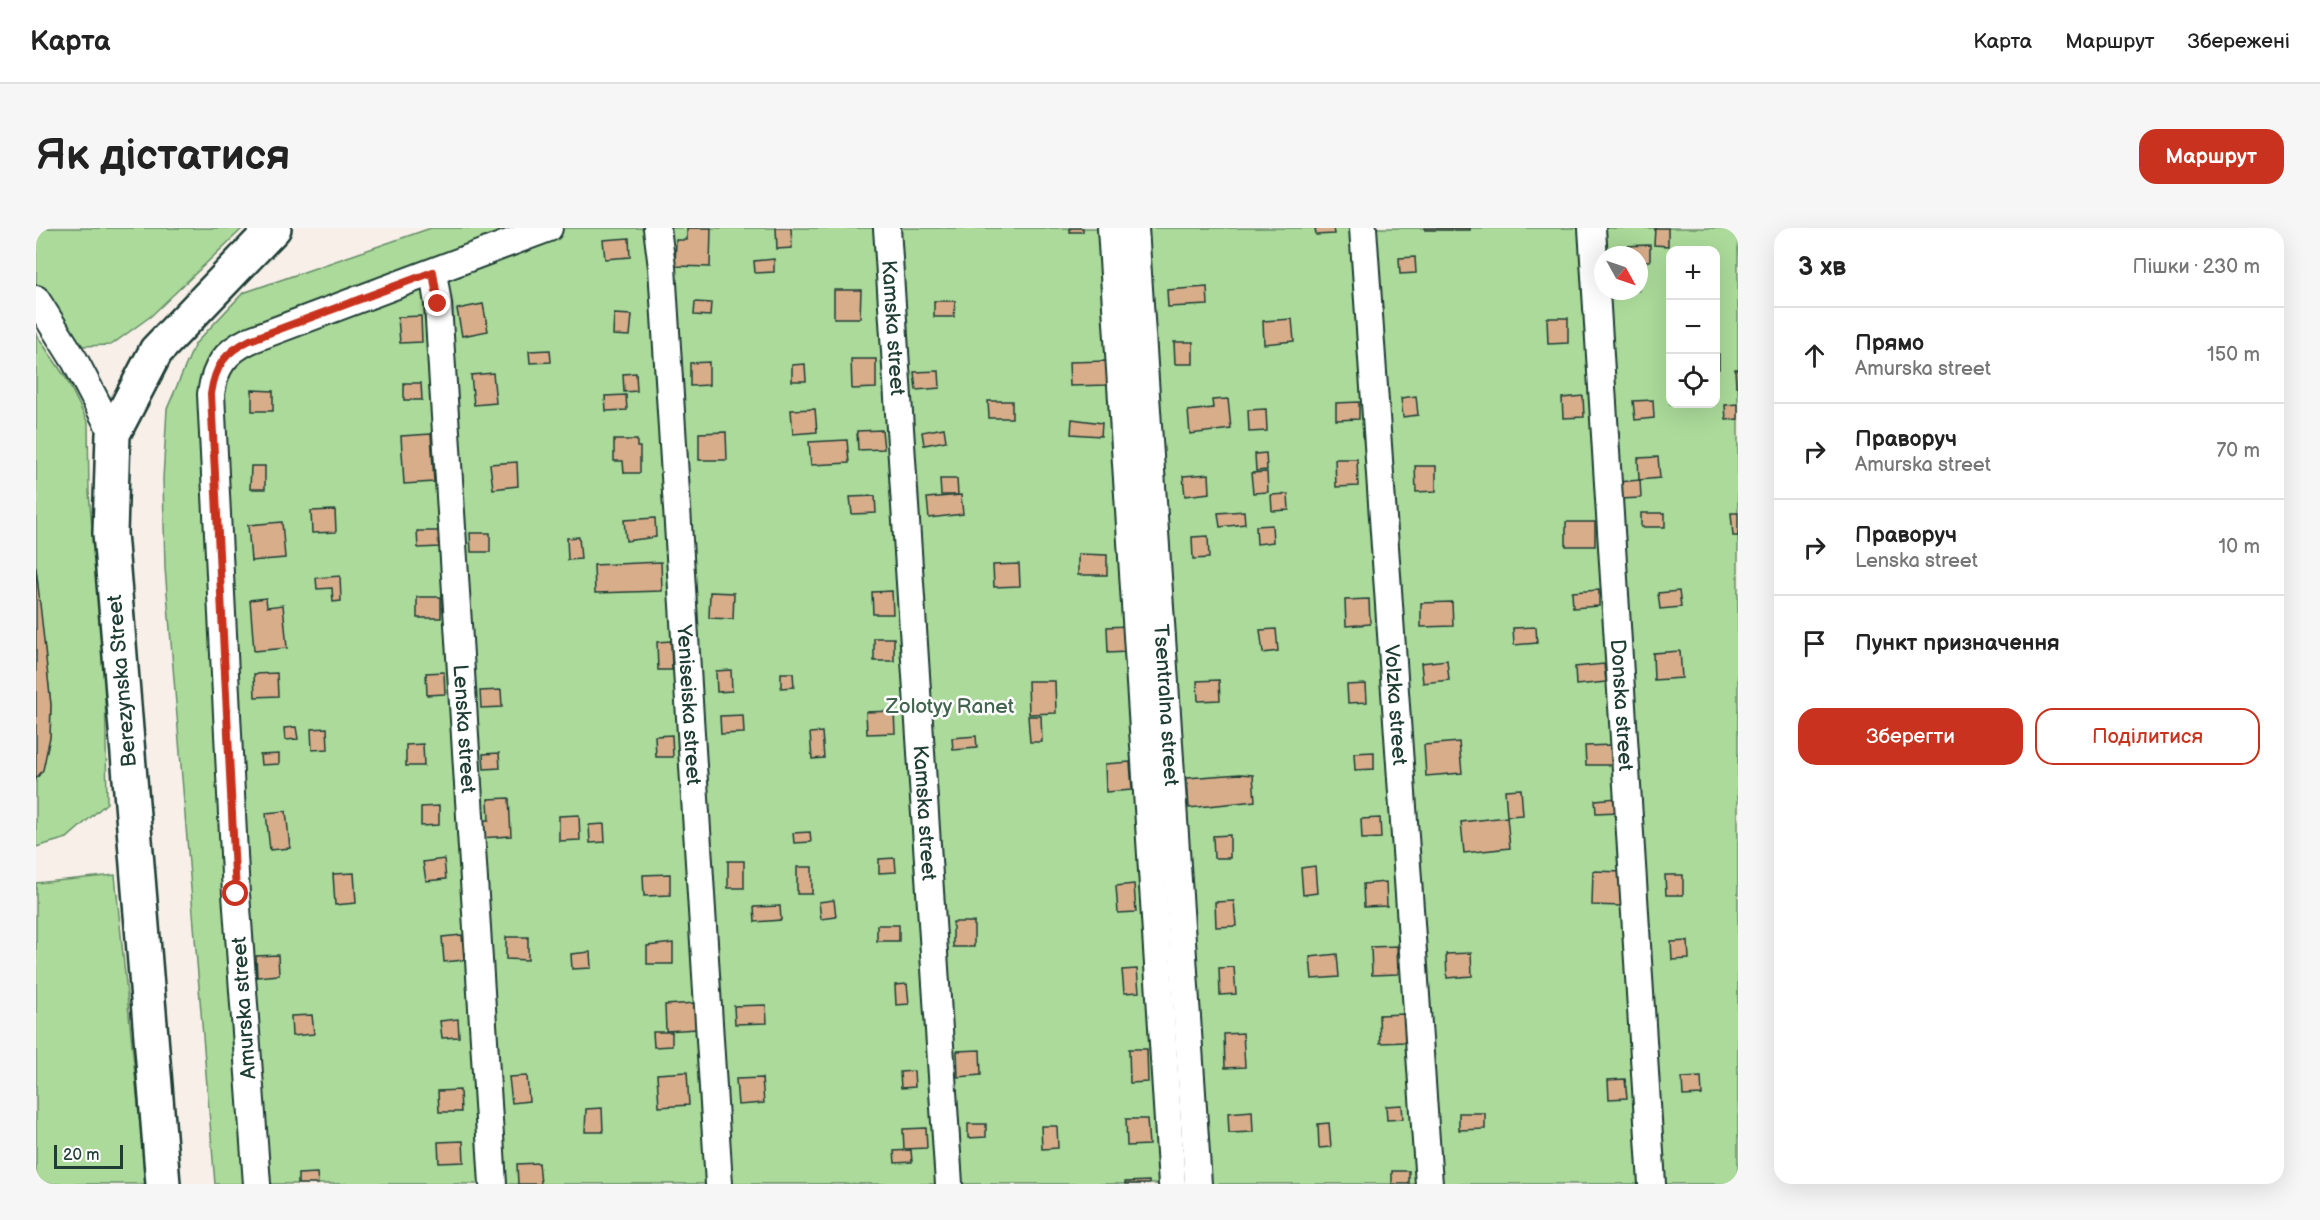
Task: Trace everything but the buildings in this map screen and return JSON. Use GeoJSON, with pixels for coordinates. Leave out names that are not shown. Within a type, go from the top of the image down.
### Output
{"type":"FeatureCollection","features":[{"type":"Feature","properties":{"kind":"street","name":"Amurska street"},"geometry":{"type":"LineString","coordinates":[[256,1184],[236,894],[211,394],[213,376],[221,360],[234,348],[250,340],[549,228]]}},
{"type":"Feature","properties":{"kind":"street","name":"Yeniseiska street"},"geometry":{"type":"LineString","coordinates":[[657,228],[662,267],[719,1184]]}},
{"type":"Feature","properties":{"kind":"street","name":"Kamska street"},"geometry":{"type":"LineString","coordinates":[[887,228],[949,1184]]}},
{"type":"Feature","properties":{"kind":"street","name":"Tsentralna street"},"geometry":{"type":"LineString","coordinates":[[1111,228],[1172,1184]]}},
{"type":"Feature","properties":{"kind":"street","name":"Tsentralna street"},"geometry":{"type":"LineString","coordinates":[[1135,228],[1198,1184]]}},
{"type":"Feature","properties":{"kind":"street","name":"Volzka street"},"geometry":{"type":"LineString","coordinates":[[1363,228],[1429,1184]]}},
{"type":"Feature","properties":{"kind":"street","name":"Donska street"},"geometry":{"type":"LineString","coordinates":[[1592,228],[1652,1184]]}},
{"type":"Feature","properties":{"kind":"street","name":"Berezynska Street"},"geometry":{"type":"LineString","coordinates":[[163,1184],[110,533],[113,434],[156,351],[276,230]]}},
{"type":"Feature","properties":{"kind":"street","name":"Lenska street"},"geometry":{"type":"LineString","coordinates":[[433,272],[438,304],[493,1184]]}},
{"type":"Feature","properties":{"kind":"street"},"geometry":{"type":"LineString","coordinates":[[36,299],[75,361],[113,434]]}},
{"type":"Feature","properties":{"kind":"green space"},"geometry":{"type":"Polygon","coordinates":[[[36,228],[243,228],[151,316],[111,345],[81,346],[64,329],[36,284],[36,228]]]}},
{"type":"Feature","properties":{"kind":"green space","name":"Zolotyy Ranet"},"geometry":{"type":"Polygon","coordinates":[[[431,228],[1738,228],[1738,1184],[215,1184],[165,568],[163,479],[167,409],[195,344],[243,293],[431,228]]]}},
{"type":"Feature","properties":{"kind":"green space"},"geometry":{"type":"Polygon","coordinates":[[[36,334],[66,378],[88,423],[89,492],[105,680],[107,803],[67,838],[36,847],[36,779],[50,737],[51,705],[36,575],[36,334]]]}},
{"type":"Feature","properties":{"kind":"green space"},"geometry":{"type":"Polygon","coordinates":[[[115,875],[146,1184],[36,1184],[36,883],[115,875]]]}},
{"type":"Feature","properties":{"kind":"route"},"geometry":{"type":"LineString","coordinates":[[236,894],[211,394],[213,376],[221,360],[234,348],[250,340],[433,272],[438,304]]}}]}
